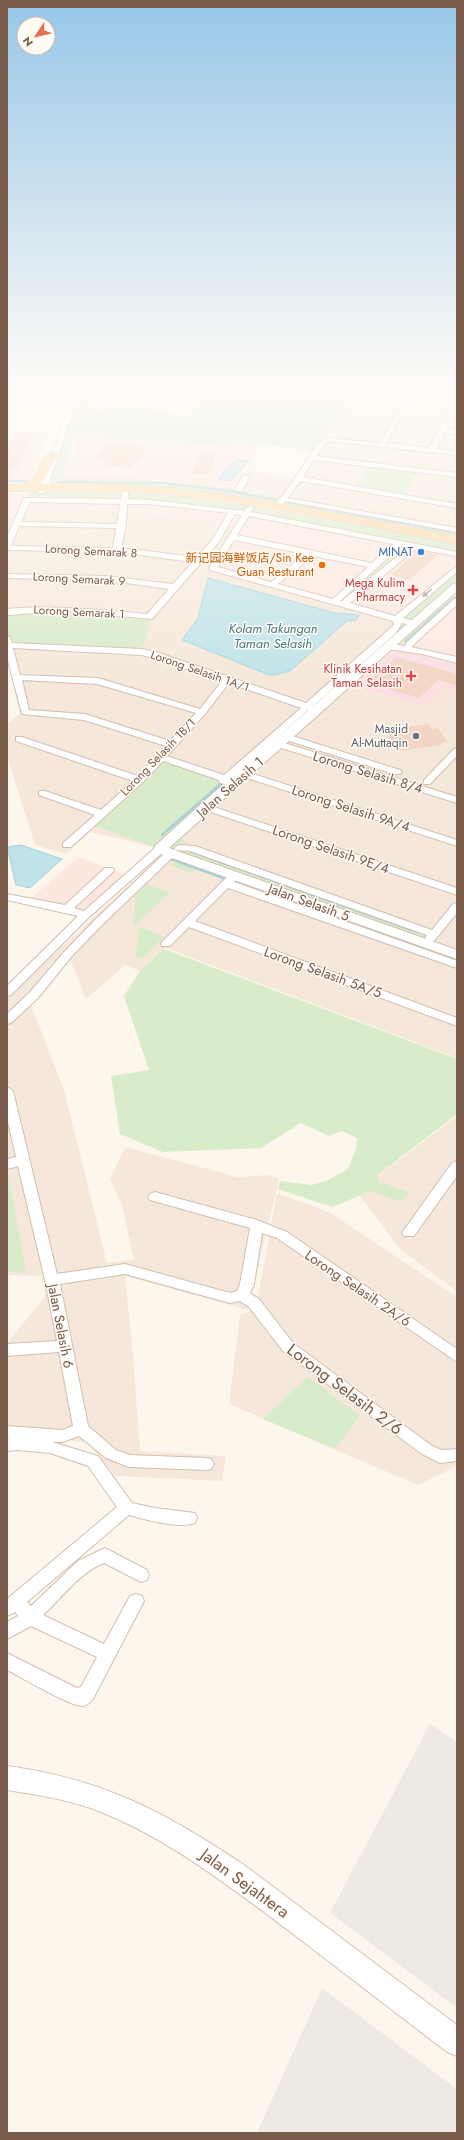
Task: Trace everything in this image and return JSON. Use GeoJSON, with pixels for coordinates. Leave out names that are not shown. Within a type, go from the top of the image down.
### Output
{"type":"FeatureCollection","features":[{"type":"Feature","properties":{"kind":"main road"},"geometry":{"type":"LineString","coordinates":[[31,489],[125,497],[183,497],[455,542]]}},
{"type":"Feature","properties":{"kind":"main road"},"geometry":{"type":"LineString","coordinates":[[7,491],[54,489]]}},
{"type":"Feature","properties":{"kind":"main road"},"geometry":{"type":"LineString","coordinates":[[90,489],[156,491],[250,508],[280,503],[455,542]]}},
{"type":"Feature","properties":{"kind":"main road","name":"Jalan Sejahtera"},"geometry":{"type":"LineString","coordinates":[[7,1778],[31,1780],[80,1791],[105,1799],[142,1816],[202,1852],[235,1874],[457,2042]]}},
{"type":"Feature","properties":{"kind":"street"},"geometry":{"type":"LineString","coordinates":[[280,503],[290,489]]}},
{"type":"Feature","properties":{"kind":"street"},"geometry":{"type":"LineString","coordinates":[[360,489],[457,506]]}},
{"type":"Feature","properties":{"kind":"street"},"geometry":{"type":"LineString","coordinates":[[117,550],[122,526],[125,497]]}},
{"type":"Feature","properties":{"kind":"street"},"geometry":{"type":"LineString","coordinates":[[7,547],[27,500],[125,497],[233,511],[250,508],[416,545],[455,542]]}},
{"type":"Feature","properties":{"kind":"street"},"geometry":{"type":"LineString","coordinates":[[250,508],[214,568],[415,624]]}},
{"type":"Feature","properties":{"kind":"street"},"geometry":{"type":"LineString","coordinates":[[176,587],[216,541],[233,511]]}},
{"type":"Feature","properties":{"kind":"street"},"geometry":{"type":"LineString","coordinates":[[17,524],[122,526]]}},
{"type":"Feature","properties":{"kind":"street"},"geometry":{"type":"LineString","coordinates":[[233,537],[375,566]]}},
{"type":"Feature","properties":{"kind":"street"},"geometry":{"type":"LineString","coordinates":[[335,601],[400,542]]}},
{"type":"Feature","properties":{"kind":"street"},"geometry":{"type":"LineString","coordinates":[[344,604],[416,545]]}},
{"type":"Feature","properties":{"kind":"street","name":"Lorong Semarak 8"},"geometry":{"type":"LineString","coordinates":[[7,547],[117,550],[199,560]]}},
{"type":"Feature","properties":{"kind":"street"},"geometry":{"type":"LineString","coordinates":[[273,584],[311,553]]}},
{"type":"Feature","properties":{"kind":"street"},"geometry":{"type":"LineString","coordinates":[[397,619],[457,568]]}},
{"type":"Feature","properties":{"kind":"street","name":"Lorong Semarak 9"},"geometry":{"type":"LineString","coordinates":[[7,576],[105,578],[176,587]]}},
{"type":"Feature","properties":{"kind":"street","name":"Jalan Selasih 1"},"geometry":{"type":"LineString","coordinates":[[7,992],[84,917],[170,850],[177,834],[229,781],[244,774],[282,741],[312,708],[394,643],[457,586]]}},
{"type":"Feature","properties":{"kind":"street","name":"Lorong Semarak 1"},"geometry":{"type":"LineString","coordinates":[[7,612],[38,609],[68,609],[146,617],[151,615],[176,587]]}},
{"type":"Feature","properties":{"kind":"street"},"geometry":{"type":"LineString","coordinates":[[409,645],[457,601]]}},
{"type":"Feature","properties":{"kind":"street"},"geometry":{"type":"LineString","coordinates":[[161,757],[229,781],[312,708],[392,632],[398,625],[397,619]]}},
{"type":"Feature","properties":{"kind":"street"},"geometry":{"type":"LineString","coordinates":[[8,642],[25,712],[85,717],[172,746]]}},
{"type":"Feature","properties":{"kind":"street","name":"Lorong Selasih 1A/1"},"geometry":{"type":"LineString","coordinates":[[8,642],[142,652],[156,655],[312,708]]}},
{"type":"Feature","properties":{"kind":"street"},"geometry":{"type":"LineString","coordinates":[[394,643],[409,645],[422,651]]}},
{"type":"Feature","properties":{"kind":"street"},"geometry":{"type":"LineString","coordinates":[[394,643],[457,660]]}},
{"type":"Feature","properties":{"kind":"street"},"geometry":{"type":"LineString","coordinates":[[16,677],[98,680],[202,712]]}},
{"type":"Feature","properties":{"kind":"street","name":"Lorong Selasih 1B/1"},"geometry":{"type":"LineString","coordinates":[[67,845],[100,813],[140,780],[202,712],[228,680]]}},
{"type":"Feature","properties":{"kind":"street"},"geometry":{"type":"LineString","coordinates":[[18,739],[140,780]]}},
{"type":"Feature","properties":{"kind":"street"},"geometry":{"type":"LineString","coordinates":[[282,741],[457,791]]}},
{"type":"Feature","properties":{"kind":"street","name":"Lorong Selasih 8/4"},"geometry":{"type":"LineString","coordinates":[[282,741],[457,800]]}},
{"type":"Feature","properties":{"kind":"street"},"geometry":{"type":"LineString","coordinates":[[427,782],[457,751]]}},
{"type":"Feature","properties":{"kind":"street","name":"Lorong Selasih 9A/4"},"geometry":{"type":"LineString","coordinates":[[244,774],[457,843]]}},
{"type":"Feature","properties":{"kind":"street"},"geometry":{"type":"LineString","coordinates":[[42,793],[100,813]]}},
{"type":"Feature","properties":{"kind":"street","name":"Lorong Selasih 9E/4"},"geometry":{"type":"LineString","coordinates":[[205,807],[457,892]]}},
{"type":"Feature","properties":{"kind":"street"},"geometry":{"type":"LineString","coordinates":[[7,1020],[34,995],[68,954],[170,850],[177,834]]}},
{"type":"Feature","properties":{"kind":"street"},"geometry":{"type":"LineString","coordinates":[[170,850],[191,848],[430,939],[457,906]]}},
{"type":"Feature","properties":{"kind":"street","name":"Jalan Selasih 5"},"geometry":{"type":"LineString","coordinates":[[170,850],[230,880],[430,939],[457,955]]}},
{"type":"Feature","properties":{"kind":"street"},"geometry":{"type":"LineString","coordinates":[[67,909],[109,870]]}},
{"type":"Feature","properties":{"kind":"street"},"geometry":{"type":"LineString","coordinates":[[166,944],[189,923],[230,880],[457,965]]}},
{"type":"Feature","properties":{"kind":"street"},"geometry":{"type":"LineString","coordinates":[[7,897],[67,909],[98,923]]}},
{"type":"Feature","properties":{"kind":"street","name":"Lorong Selasih 5A/5"},"geometry":{"type":"LineString","coordinates":[[189,923],[457,1022]]}},
{"type":"Feature","properties":{"kind":"street","name":"Jalan Selasih 6"},"geometry":{"type":"LineString","coordinates":[[7,1091],[52,1280],[81,1429]]}},
{"type":"Feature","properties":{"kind":"street"},"geometry":{"type":"LineString","coordinates":[[7,1164],[24,1160]]}},
{"type":"Feature","properties":{"kind":"street"},"geometry":{"type":"LineString","coordinates":[[409,1234],[457,1167]]}},
{"type":"Feature","properties":{"kind":"street"},"geometry":{"type":"LineString","coordinates":[[52,1280],[125,1269],[230,1298],[242,1295],[247,1284],[257,1225],[155,1197]]}},
{"type":"Feature","properties":{"kind":"street","name":"Lorong Selasih 2A/6"},"geometry":{"type":"LineString","coordinates":[[257,1225],[282,1236],[457,1356]]}},
{"type":"Feature","properties":{"kind":"street","name":"Lorong Selasih 2/6"},"geometry":{"type":"LineString","coordinates":[[242,1295],[254,1302],[288,1347],[427,1450],[440,1457],[457,1455]]}},
{"type":"Feature","properties":{"kind":"street"},"geometry":{"type":"LineString","coordinates":[[7,1350],[64,1346]]}},
{"type":"Feature","properties":{"kind":"street"},"geometry":{"type":"LineString","coordinates":[[7,1432],[62,1436],[81,1429],[111,1454],[129,1461],[206,1464]]}},
{"type":"Feature","properties":{"kind":"street"},"geometry":{"type":"LineString","coordinates":[[7,1445],[18,1444],[50,1447],[93,1461],[126,1508],[155,1516],[189,1518]]}},
{"type":"Feature","properties":{"kind":"street"},"geometry":{"type":"LineString","coordinates":[[93,1461],[94,1453],[100,1446]]}},
{"type":"Feature","properties":{"kind":"street"},"geometry":{"type":"LineString","coordinates":[[108,1654],[30,1617],[11,1605],[126,1508]]}},
{"type":"Feature","properties":{"kind":"street"},"geometry":{"type":"LineString","coordinates":[[7,1631],[30,1617],[85,1565],[96,1558],[105,1555],[141,1575]]}},
{"type":"Feature","properties":{"kind":"street"},"geometry":{"type":"LineString","coordinates":[[7,1661],[74,1696],[83,1698],[136,1602]]}},
{"type":"Feature","properties":{"kind":"shaded area"},"geometry":{"type":"Polygon","coordinates":[[[457,489],[457,532],[233,490],[457,489]]]}},
{"type":"Feature","properties":{"kind":"shaded area"},"geometry":{"type":"Polygon","coordinates":[[[30,491],[183,497],[251,507],[457,543],[457,660],[402,642],[414,624],[213,568],[239,525],[124,512],[22,511],[30,491]]]}},
{"type":"Feature","properties":{"kind":"shaded area"},"geometry":{"type":"Polygon","coordinates":[[[7,493],[27,493],[7,533],[7,493]]]}},
{"type":"Feature","properties":{"kind":"shaded area"},"geometry":{"type":"Polygon","coordinates":[[[27,493],[130,495],[457,543],[457,1058],[166,948],[140,971],[125,965],[86,999],[70,959],[31,1005],[64,1090],[107,1263],[134,1260],[122,1205],[110,1179],[125,1147],[238,1177],[268,1175],[279,1179],[248,1310],[125,1276],[133,1355],[140,1451],[226,1456],[222,1481],[115,1476],[87,1442],[7,1439],[7,1343],[45,1297],[42,1276],[7,1275],[7,998],[163,853],[154,847],[90,832],[66,854],[35,845],[7,756],[7,724],[20,714],[7,658],[7,535],[27,493]]]}},
{"type":"Feature","properties":{"kind":"shaded area","name":"Klinik Kesihatan Taman Selasih"},"geometry":{"type":"Polygon","coordinates":[[[402,650],[457,666],[457,691],[444,687],[424,706],[355,686],[394,651],[402,650]]]}},
{"type":"Feature","properties":{"kind":"shaded area"},"geometry":{"type":"Polygon","coordinates":[[[78,857],[130,876],[86,915],[28,901],[78,857]]]}},
{"type":"Feature","properties":{"kind":"shaded area"},"geometry":{"type":"Polygon","coordinates":[[[457,1116],[457,1291],[401,1250],[357,1192],[457,1116]]]}},
{"type":"Feature","properties":{"kind":"shaded area"},"geometry":{"type":"Polygon","coordinates":[[[277,1193],[329,1212],[457,1297],[457,1466],[418,1485],[229,1404],[240,1315],[256,1309],[277,1193]]]}},
{"type":"Feature","properties":{"kind":"shaded area"},"geometry":{"type":"Polygon","coordinates":[[[430,1724],[457,1742],[457,2008],[330,1913],[430,1724]]]}},
{"type":"Feature","properties":{"kind":"shaded area"},"geometry":{"type":"Polygon","coordinates":[[[322,1988],[457,2089],[457,2133],[257,2133],[322,1988]]]}},
{"type":"Feature","properties":{"kind":"green space"},"geometry":{"type":"Polygon","coordinates":[[[116,489],[239,489],[284,499],[457,530],[457,540],[182,493],[116,489]]]}},
{"type":"Feature","properties":{"kind":"green space"},"geometry":{"type":"Polygon","coordinates":[[[378,489],[408,489],[405,494],[378,489]]]}},
{"type":"Feature","properties":{"kind":"green space"},"geometry":{"type":"Polygon","coordinates":[[[29,491],[125,493],[183,497],[251,507],[457,543],[457,554],[416,545],[344,604],[335,601],[399,543],[233,511],[150,502],[27,500],[29,491]]]}},
{"type":"Feature","properties":{"kind":"green space"},"geometry":{"type":"Polygon","coordinates":[[[457,568],[457,601],[409,645],[397,640],[316,710],[309,707],[392,632],[397,619],[457,568]]]}},
{"type":"Feature","properties":{"kind":"green space"},"geometry":{"type":"Polygon","coordinates":[[[38,609],[151,615],[142,652],[10,645],[7,639],[7,612],[38,609]]]}},
{"type":"Feature","properties":{"kind":"green space"},"geometry":{"type":"Polygon","coordinates":[[[161,757],[232,784],[177,834],[191,848],[434,934],[426,944],[457,955],[457,965],[196,869],[191,873],[169,864],[177,862],[171,859],[171,853],[89,824],[161,757]]]}},
{"type":"Feature","properties":{"kind":"green space"},"geometry":{"type":"Polygon","coordinates":[[[147,884],[170,893],[133,927],[136,894],[147,884]]]}},
{"type":"Feature","properties":{"kind":"green space"},"geometry":{"type":"Polygon","coordinates":[[[141,927],[164,937],[142,959],[136,957],[139,930],[141,927]]]}},
{"type":"Feature","properties":{"kind":"green space"},"geometry":{"type":"Polygon","coordinates":[[[164,949],[457,1059],[457,1114],[378,1175],[379,1181],[409,1193],[401,1202],[371,1191],[332,1207],[278,1189],[280,1181],[312,1185],[328,1180],[348,1169],[356,1150],[357,1138],[342,1131],[329,1136],[301,1123],[261,1148],[163,1152],[120,1134],[111,1076],[149,1070],[124,996],[140,971],[164,949]]]}},
{"type":"Feature","properties":{"kind":"green space"},"geometry":{"type":"Polygon","coordinates":[[[7,1177],[9,1177],[26,1273],[7,1271],[7,1177]]]}},
{"type":"Feature","properties":{"kind":"green space"},"geometry":{"type":"Polygon","coordinates":[[[308,1377],[360,1416],[335,1449],[263,1419],[308,1377]]]}},
{"type":"Feature","properties":{"kind":"water","name":"Kolam Takungan Taman Selasih"},"geometry":{"type":"Polygon","coordinates":[[[208,578],[335,613],[359,615],[356,620],[347,621],[290,671],[269,675],[182,640],[198,618],[208,578]]]}},
{"type":"Feature","properties":{"kind":"water"},"geometry":{"type":"Polygon","coordinates":[[[21,845],[62,859],[30,888],[16,885],[7,847],[21,845]]]}},
{"type":"Feature","properties":{"kind":"building"},"geometry":{"type":"Polygon","coordinates":[[[418,551],[439,554],[409,580],[390,575],[418,551]]]}},
{"type":"Feature","properties":{"kind":"building","name":"Klinik Kesihatan Taman Selasih"},"geometry":{"type":"Polygon","coordinates":[[[396,657],[457,674],[457,686],[438,680],[419,698],[368,683],[396,657]]]}},
{"type":"Feature","properties":{"kind":"building","name":"Masjid Al-Muttaqin"},"geometry":{"type":"Polygon","coordinates":[[[428,724],[431,729],[438,728],[448,742],[441,743],[442,745],[399,751],[385,730],[428,724]]]}},
{"type":"Feature","properties":{"kind":"waterway"},"geometry":{"type":"LineString","coordinates":[[213,489],[457,533]]}},
{"type":"Feature","properties":{"kind":"waterway"},"geometry":{"type":"LineString","coordinates":[[452,600],[457,596]]}},
{"type":"Feature","properties":{"kind":"waterway"},"geometry":{"type":"LineString","coordinates":[[406,641],[453,599]]}},
{"type":"Feature","properties":{"kind":"waterway"},"geometry":{"type":"LineString","coordinates":[[297,719],[308,710]]}},
{"type":"Feature","properties":{"kind":"waterway"},"geometry":{"type":"LineString","coordinates":[[162,835],[224,781]]}},
{"type":"Feature","properties":{"kind":"waterway"},"geometry":{"type":"LineString","coordinates":[[190,851],[229,865]]}},
{"type":"Feature","properties":{"kind":"waterway"},"geometry":{"type":"LineString","coordinates":[[171,859],[188,865]]}},
{"type":"Feature","properties":{"kind":"waterway"},"geometry":{"type":"LineString","coordinates":[[185,864],[227,879]]}},
{"type":"Feature","properties":{"kind":"waterway"},"geometry":{"type":"LineString","coordinates":[[227,864],[418,932]]}},
{"type":"Feature","properties":{"kind":"place","name":"MINAT"},"geometry":{"type":"Point","coordinates":[421,552]}},
{"type":"Feature","properties":{"kind":"place","name":"新记园海鲜饭店/Sin Kee Guan Resturant"},"geometry":{"type":"Point","coordinates":[322,565]}},
{"type":"Feature","properties":{"kind":"place","name":"Mega Kulim Pharmacy"},"geometry":{"type":"Point","coordinates":[413,590]}},
{"type":"Feature","properties":{"kind":"place","name":"Klinik Kesihatan Taman Selasih"},"geometry":{"type":"Point","coordinates":[411,676]}},
{"type":"Feature","properties":{"kind":"place","name":"Masjid Al-Muttaqin"},"geometry":{"type":"Point","coordinates":[416,736]}}]}
